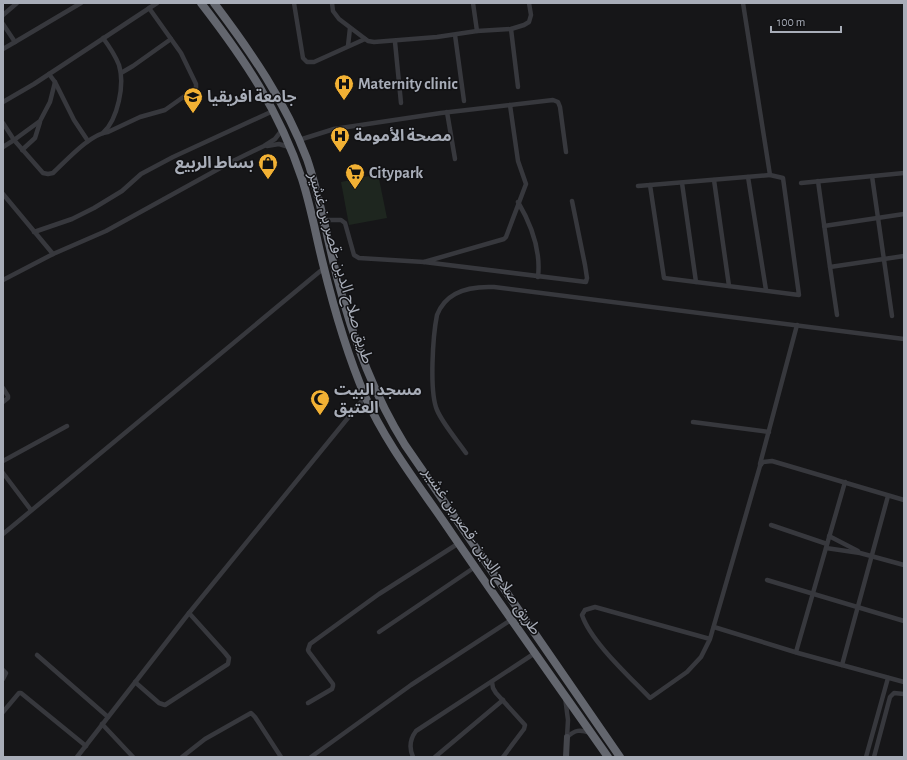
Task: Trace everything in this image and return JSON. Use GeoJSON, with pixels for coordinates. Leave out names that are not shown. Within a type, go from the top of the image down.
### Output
{"type":"FeatureCollection","features":[{"type":"Feature","properties":{"kind":"highway","name":"طريق صلاح الدين -قصر بن غشير"},"geometry":{"type":"LineString","coordinates":[[201,3],[239,54],[263,92],[282,129],[307,198],[324,268],[348,352],[366,397],[390,441],[452,534],[608,757]]}},
{"type":"Feature","properties":{"kind":"highway"},"geometry":{"type":"LineString","coordinates":[[214,3],[266,74],[299,140],[311,171],[337,278],[350,321],[372,383],[385,411],[404,445],[620,757]]}},
{"type":"Feature","properties":{"kind":"highway"},"geometry":{"type":"LineString","coordinates":[[221,3],[227,20]]}},
{"type":"Feature","properties":{"kind":"highway"},"geometry":{"type":"LineString","coordinates":[[452,534],[462,528]]}},
{"type":"Feature","properties":{"kind":"street"},"geometry":{"type":"LineString","coordinates":[[7,3],[12,8]]}},
{"type":"Feature","properties":{"kind":"street"},"geometry":{"type":"LineString","coordinates":[[3,15],[17,3]]}},
{"type":"Feature","properties":{"kind":"street"},"geometry":{"type":"LineString","coordinates":[[3,49],[81,3]]}},
{"type":"Feature","properties":{"kind":"street"},"geometry":{"type":"LineString","coordinates":[[3,102],[49,74],[157,3]]}},
{"type":"Feature","properties":{"kind":"street"},"geometry":{"type":"LineString","coordinates":[[294,3],[303,58],[307,62],[314,62],[365,39]]}},
{"type":"Feature","properties":{"kind":"street"},"geometry":{"type":"LineString","coordinates":[[332,3],[334,14],[365,39],[374,42],[395,42],[477,31],[511,29],[529,22],[529,3]]}},
{"type":"Feature","properties":{"kind":"street"},"geometry":{"type":"LineString","coordinates":[[473,3],[477,31]]}},
{"type":"Feature","properties":{"kind":"street"},"geometry":{"type":"LineString","coordinates":[[743,3],[770,176]]}},
{"type":"Feature","properties":{"kind":"street"},"geometry":{"type":"LineString","coordinates":[[3,123],[22,150],[43,173],[48,174],[53,173],[88,141],[140,117],[165,110],[196,88],[196,84],[181,53],[149,8]]}},
{"type":"Feature","properties":{"kind":"street"},"geometry":{"type":"LineString","coordinates":[[3,24],[15,42]]}},
{"type":"Feature","properties":{"kind":"street"},"geometry":{"type":"LineString","coordinates":[[348,46],[350,28]]}},
{"type":"Feature","properties":{"kind":"street"},"geometry":{"type":"LineString","coordinates":[[511,29],[518,88]]}},
{"type":"Feature","properties":{"kind":"street"},"geometry":{"type":"LineString","coordinates":[[455,35],[464,101]]}},
{"type":"Feature","properties":{"kind":"street"},"geometry":{"type":"LineString","coordinates":[[103,38],[121,73],[119,98],[116,109],[110,124],[103,133]]}},
{"type":"Feature","properties":{"kind":"street"},"geometry":{"type":"LineString","coordinates":[[121,73],[171,39]]}},
{"type":"Feature","properties":{"kind":"street"},"geometry":{"type":"LineString","coordinates":[[395,42],[401,103]]}},
{"type":"Feature","properties":{"kind":"street"},"geometry":{"type":"LineString","coordinates":[[49,74],[55,82],[74,120],[88,141]]}},
{"type":"Feature","properties":{"kind":"street"},"geometry":{"type":"LineString","coordinates":[[22,150],[35,138],[40,121],[50,102],[55,82]]}},
{"type":"Feature","properties":{"kind":"street"},"geometry":{"type":"LineString","coordinates":[[299,140],[328,130],[447,112],[553,100],[558,102],[560,107],[566,152]]}},
{"type":"Feature","properties":{"kind":"street"},"geometry":{"type":"LineString","coordinates":[[420,262],[504,239],[506,237],[526,184],[518,161],[510,105]]}},
{"type":"Feature","properties":{"kind":"street"},"geometry":{"type":"LineString","coordinates":[[34,232],[72,219],[94,208],[122,190],[141,174],[173,157],[273,110]]}},
{"type":"Feature","properties":{"kind":"street"},"geometry":{"type":"LineString","coordinates":[[447,112],[455,159]]}},
{"type":"Feature","properties":{"kind":"street"},"geometry":{"type":"LineString","coordinates":[[3,147],[40,121]]}},
{"type":"Feature","properties":{"kind":"street"},"geometry":{"type":"LineString","coordinates":[[3,280],[53,254],[106,231],[233,161],[264,146],[275,139],[282,129]]}},
{"type":"Feature","properties":{"kind":"street"},"geometry":{"type":"LineString","coordinates":[[264,146],[279,144],[289,147]]}},
{"type":"Feature","properties":{"kind":"street"},"geometry":{"type":"LineString","coordinates":[[801,183],[904,173]]}},
{"type":"Feature","properties":{"kind":"street"},"geometry":{"type":"LineString","coordinates":[[638,186],[650,185],[682,183],[748,177],[770,176],[783,178],[798,295],[664,278],[650,185]]}},
{"type":"Feature","properties":{"kind":"street"},"geometry":{"type":"LineString","coordinates":[[872,176],[892,316]]}},
{"type":"Feature","properties":{"kind":"street"},"geometry":{"type":"LineString","coordinates":[[748,177],[766,290]]}},
{"type":"Feature","properties":{"kind":"street"},"geometry":{"type":"LineString","coordinates":[[714,180],[729,286]]}},
{"type":"Feature","properties":{"kind":"street"},"geometry":{"type":"LineString","coordinates":[[818,181],[837,314]]}},
{"type":"Feature","properties":{"kind":"street"},"geometry":{"type":"LineString","coordinates":[[682,183],[696,282]]}},
{"type":"Feature","properties":{"kind":"street"},"geometry":{"type":"LineString","coordinates":[[3,194],[53,254]]}},
{"type":"Feature","properties":{"kind":"street"},"geometry":{"type":"LineString","coordinates":[[323,220],[341,220],[345,223],[356,256],[359,258],[420,262],[583,282],[587,281],[585,265],[572,201]]}},
{"type":"Feature","properties":{"kind":"street"},"geometry":{"type":"LineString","coordinates":[[518,202],[527,217],[536,248],[539,264],[538,277]]}},
{"type":"Feature","properties":{"kind":"street"},"geometry":{"type":"LineString","coordinates":[[824,226],[904,214]]}},
{"type":"Feature","properties":{"kind":"street"},"geometry":{"type":"LineString","coordinates":[[830,267],[904,256]]}},
{"type":"Feature","properties":{"kind":"street"},"geometry":{"type":"LineString","coordinates":[[3,534],[324,268]]}},
{"type":"Feature","properties":{"kind":"street"},"geometry":{"type":"LineString","coordinates":[[466,453],[438,411],[434,399],[433,387],[437,315],[442,305],[451,297],[459,292],[476,287],[494,287],[904,339]]}},
{"type":"Feature","properties":{"kind":"street"},"geometry":{"type":"LineString","coordinates":[[710,639],[595,608],[585,610],[582,615],[591,633],[620,667],[650,698],[687,672],[701,656],[710,639],[714,627],[760,466],[797,325]]}},
{"type":"Feature","properties":{"kind":"street"},"geometry":{"type":"LineString","coordinates":[[3,388],[8,398],[3,402]]}},
{"type":"Feature","properties":{"kind":"street"},"geometry":{"type":"LineString","coordinates":[[77,757],[189,613],[366,397]]}},
{"type":"Feature","properties":{"kind":"street"},"geometry":{"type":"LineString","coordinates":[[693,422],[769,432]]}},
{"type":"Feature","properties":{"kind":"street"},"geometry":{"type":"LineString","coordinates":[[3,461],[67,426]]}},
{"type":"Feature","properties":{"kind":"street"},"geometry":{"type":"LineString","coordinates":[[760,466],[763,462],[772,461],[904,500]]}},
{"type":"Feature","properties":{"kind":"street"},"geometry":{"type":"LineString","coordinates":[[3,473],[31,510]]}},
{"type":"Feature","properties":{"kind":"street"},"geometry":{"type":"LineString","coordinates":[[796,652],[845,482]]}},
{"type":"Feature","properties":{"kind":"street"},"geometry":{"type":"LineString","coordinates":[[842,665],[888,496]]}},
{"type":"Feature","properties":{"kind":"street"},"geometry":{"type":"LineString","coordinates":[[771,525],[826,546],[860,552],[904,565]]}},
{"type":"Feature","properties":{"kind":"street"},"geometry":{"type":"LineString","coordinates":[[829,536],[860,552]]}},
{"type":"Feature","properties":{"kind":"street"},"geometry":{"type":"LineString","coordinates":[[308,703],[332,689],[333,686],[309,652],[308,650],[310,644],[379,594],[459,543]]}},
{"type":"Feature","properties":{"kind":"street"},"geometry":{"type":"LineString","coordinates":[[379,632],[475,567]]}},
{"type":"Feature","properties":{"kind":"street"},"geometry":{"type":"LineString","coordinates":[[767,580],[904,621]]}},
{"type":"Feature","properties":{"kind":"street"},"geometry":{"type":"LineString","coordinates":[[135,682],[159,703],[165,705],[228,664],[229,658],[189,613]]}},
{"type":"Feature","properties":{"kind":"street"},"geometry":{"type":"LineString","coordinates":[[311,757],[423,677],[511,620]]}},
{"type":"Feature","properties":{"kind":"street"},"geometry":{"type":"LineString","coordinates":[[714,627],[796,652],[904,682]]}},
{"type":"Feature","properties":{"kind":"street"},"geometry":{"type":"LineString","coordinates":[[413,757],[410,743],[416,731],[535,653]]}},
{"type":"Feature","properties":{"kind":"street"},"geometry":{"type":"LineString","coordinates":[[37,654],[108,717]]}},
{"type":"Feature","properties":{"kind":"street"},"geometry":{"type":"LineString","coordinates":[[3,670],[6,673],[3,679]]}},
{"type":"Feature","properties":{"kind":"street"},"geometry":{"type":"LineString","coordinates":[[866,757],[888,678]]}},
{"type":"Feature","properties":{"kind":"street"},"geometry":{"type":"LineString","coordinates":[[492,682],[493,688],[524,723],[525,727],[503,757]]}},
{"type":"Feature","properties":{"kind":"street"},"geometry":{"type":"LineString","coordinates":[[3,712],[21,693],[86,746]]}},
{"type":"Feature","properties":{"kind":"street"},"geometry":{"type":"LineString","coordinates":[[874,757],[890,697],[894,693],[904,694]]}},
{"type":"Feature","properties":{"kind":"street"},"geometry":{"type":"LineString","coordinates":[[565,697],[568,720],[566,757]]}},
{"type":"Feature","properties":{"kind":"street"},"geometry":{"type":"LineString","coordinates":[[435,757],[503,700]]}},
{"type":"Feature","properties":{"kind":"street"},"geometry":{"type":"LineString","coordinates":[[182,757],[205,739],[251,713],[255,716],[281,757]]}},
{"type":"Feature","properties":{"kind":"street"},"geometry":{"type":"LineString","coordinates":[[102,724],[133,757]]}},
{"type":"Feature","properties":{"kind":"street"},"geometry":{"type":"LineString","coordinates":[[567,737],[579,730],[592,734]]}},
{"type":"Feature","properties":{"kind":"shaded area"},"geometry":{"type":"Polygon","coordinates":[[[378,174],[387,218],[349,225],[341,182],[378,174]]]}},
{"type":"Feature","properties":{"kind":"place","name":"Maternity clinic"},"geometry":{"type":"Point","coordinates":[344,101]}},
{"type":"Feature","properties":{"kind":"place","name":"جامعة افريقيا"},"geometry":{"type":"Point","coordinates":[193,114]}},
{"type":"Feature","properties":{"kind":"place","name":"مصحة الأمومة"},"geometry":{"type":"Point","coordinates":[340,153]}},
{"type":"Feature","properties":{"kind":"place","name":"بساط الربيع"},"geometry":{"type":"Point","coordinates":[268,180]}},
{"type":"Feature","properties":{"kind":"place","name":"Citypark"},"geometry":{"type":"Point","coordinates":[355,190]}},
{"type":"Feature","properties":{"kind":"place","name":"مسجد البيت العتيق"},"geometry":{"type":"Point","coordinates":[320,416]}}]}
